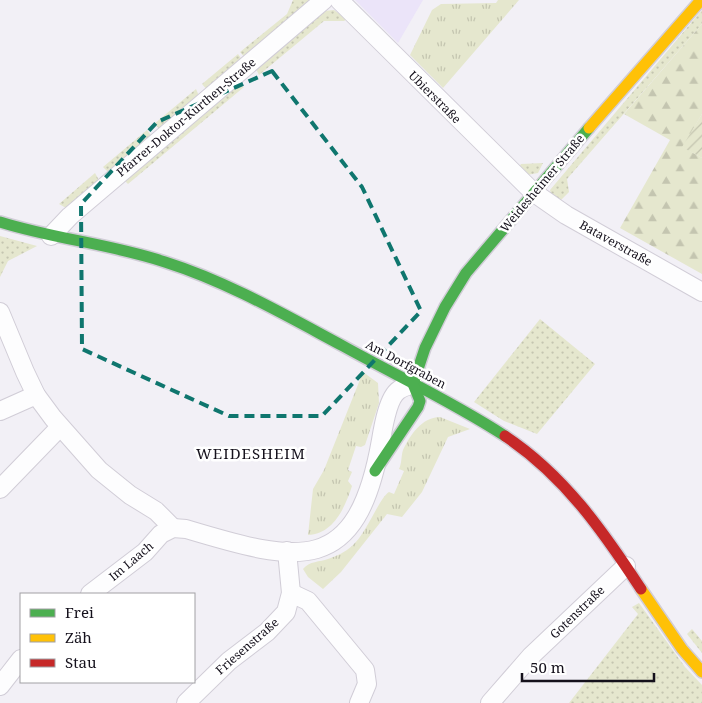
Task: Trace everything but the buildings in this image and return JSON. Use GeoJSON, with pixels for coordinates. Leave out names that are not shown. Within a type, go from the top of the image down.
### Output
{"type":"FeatureCollection","features":[{"type":"Feature","properties":{"kind":"street","name":"Pfarrer-Doktor-Kurthen-Straße"},"geometry":{"type":"LineString","coordinates":[[51,236],[70,216],[324,0]]}},
{"type":"Feature","properties":{"kind":"street","name":"Ubierstraße"},"geometry":{"type":"LineString","coordinates":[[339,0],[533,192]]}},
{"type":"Feature","properties":{"kind":"street","name":"Weidesheimer Straße"},"geometry":{"type":"LineString","coordinates":[[413,384],[425,348],[456,288],[478,258],[533,192],[701,0]]}},
{"type":"Feature","properties":{"kind":"street","name":"Bataverstraße"},"geometry":{"type":"LineString","coordinates":[[533,192],[566,215],[702,292]]}},
{"type":"Feature","properties":{"kind":"street","name":"Am Dorfgraben"},"geometry":{"type":"LineString","coordinates":[[0,222],[51,236],[139,255],[195,272],[236,290],[473,415],[542,464],[583,505],[670,633],[702,672]]}},
{"type":"Feature","properties":{"kind":"street"},"geometry":{"type":"LineString","coordinates":[[0,312],[36,395],[60,426],[99,470],[130,495],[156,511],[173,528],[186,529],[258,548],[287,551],[317,550],[340,538],[351,526],[361,509],[375,471],[383,425],[390,403],[397,390],[413,384],[420,400],[418,407],[375,471]]}},
{"type":"Feature","properties":{"kind":"street"},"geometry":{"type":"LineString","coordinates":[[0,411],[36,395]]}},
{"type":"Feature","properties":{"kind":"street"},"geometry":{"type":"LineString","coordinates":[[0,489],[60,426]]}},
{"type":"Feature","properties":{"kind":"street","name":"Im Laach"},"geometry":{"type":"LineString","coordinates":[[91,593],[145,552],[161,534],[173,528]]}},
{"type":"Feature","properties":{"kind":"street","name":"Friesenstraße"},"geometry":{"type":"LineString","coordinates":[[186,703],[229,661],[278,621],[286,612],[291,593],[287,551]]}},
{"type":"Feature","properties":{"kind":"street","name":"Gotenstraße"},"geometry":{"type":"LineString","coordinates":[[490,703],[531,656],[626,566]]}},
{"type":"Feature","properties":{"kind":"street"},"geometry":{"type":"LineString","coordinates":[[291,593],[308,601],[365,670],[366,684],[359,703]]}},
{"type":"Feature","properties":{"kind":"street"},"geometry":{"type":"LineString","coordinates":[[0,686],[20,660]]}},
{"type":"Feature","properties":{"kind":"highlighted area"},"geometry":{"type":"Polygon","coordinates":[[[272,71],[362,187],[421,311],[322,416],[229,416],[82,349],[81,204],[157,122],[272,71]]]}},
{"type":"Feature","properties":{"kind":"shaded area"},"geometry":{"type":"Polygon","coordinates":[[[355,0],[423,0],[398,43],[355,0]]]}},
{"type":"Feature","properties":{"kind":"green space"},"geometry":{"type":"Polygon","coordinates":[[[293,0],[313,0],[246,59],[240,52],[287,14],[293,0]]]}},
{"type":"Feature","properties":{"kind":"green space"},"geometry":{"type":"Polygon","coordinates":[[[498,0],[519,0],[443,88],[410,55],[432,10],[441,4],[496,3],[498,0]]]}},
{"type":"Feature","properties":{"kind":"green space"},"geometry":{"type":"Polygon","coordinates":[[[334,10],[347,19],[344,21],[324,21],[259,75],[255,67],[324,11],[334,10]]]}},
{"type":"Feature","properties":{"kind":"green space"},"geometry":{"type":"Polygon","coordinates":[[[702,10],[702,24],[567,179],[569,192],[558,203],[552,197],[550,190],[702,10]]]}},
{"type":"Feature","properties":{"kind":"green space"},"geometry":{"type":"Polygon","coordinates":[[[702,24],[702,114],[683,147],[702,158],[702,274],[620,228],[670,140],[624,114],[702,24]]]}},
{"type":"Feature","properties":{"kind":"green space"},"geometry":{"type":"Polygon","coordinates":[[[238,54],[243,61],[208,91],[202,84],[238,54]]]}},
{"type":"Feature","properties":{"kind":"green space"},"geometry":{"type":"Polygon","coordinates":[[[235,85],[244,87],[128,184],[123,179],[235,85]]]}},
{"type":"Feature","properties":{"kind":"green space"},"geometry":{"type":"Polygon","coordinates":[[[196,89],[200,98],[161,130],[154,124],[196,89]]]}},
{"type":"Feature","properties":{"kind":"green space"},"geometry":{"type":"Polygon","coordinates":[[[702,114],[702,158],[682,147],[702,114]]]}},
{"type":"Feature","properties":{"kind":"green space"},"geometry":{"type":"Polygon","coordinates":[[[147,130],[153,138],[110,174],[103,167],[147,130]]]}},
{"type":"Feature","properties":{"kind":"green space"},"geometry":{"type":"Polygon","coordinates":[[[543,163],[538,173],[527,175],[519,167],[521,164],[543,163]]]}},
{"type":"Feature","properties":{"kind":"green space"},"geometry":{"type":"Polygon","coordinates":[[[95,173],[100,182],[68,209],[59,204],[95,173]]]}},
{"type":"Feature","properties":{"kind":"green space"},"geometry":{"type":"Polygon","coordinates":[[[0,236],[37,246],[8,261],[0,277],[0,236]]]}},
{"type":"Feature","properties":{"kind":"green space"},"geometry":{"type":"Polygon","coordinates":[[[540,319],[595,364],[537,434],[504,421],[474,402],[540,319]]]}},
{"type":"Feature","properties":{"kind":"green space"},"geometry":{"type":"Polygon","coordinates":[[[363,372],[378,383],[379,403],[365,445],[361,447],[356,446],[348,470],[352,472],[348,481],[352,486],[342,510],[332,525],[325,530],[308,535],[313,489],[324,470],[363,372]]]}},
{"type":"Feature","properties":{"kind":"green space"},"geometry":{"type":"Polygon","coordinates":[[[440,417],[470,429],[448,437],[422,492],[402,517],[387,514],[341,572],[323,589],[308,577],[303,569],[305,566],[341,554],[357,540],[385,496],[389,492],[394,494],[404,471],[399,469],[403,450],[409,438],[427,420],[440,417]]]}},
{"type":"Feature","properties":{"kind":"green space"},"geometry":{"type":"Polygon","coordinates":[[[639,603],[685,667],[702,685],[702,703],[569,703],[638,614],[632,607],[639,603]]]}},
{"type":"Feature","properties":{"kind":"green space"},"geometry":{"type":"Polygon","coordinates":[[[692,629],[702,641],[702,653],[687,634],[692,629]]]}},
{"type":"Feature","properties":{"kind":"traffic: fast"},"geometry":{"type":"LineString","coordinates":[[375,471],[418,407],[420,401],[413,384],[425,348],[445,307],[466,273],[589,128]]}},
{"type":"Feature","properties":{"kind":"traffic: fast"},"geometry":{"type":"LineString","coordinates":[[0,222],[145,256],[211,279],[256,300],[445,400],[505,436]]}},
{"type":"Feature","properties":{"kind":"traffic: slow"},"geometry":{"type":"LineString","coordinates":[[589,128],[701,0]]}},
{"type":"Feature","properties":{"kind":"traffic: slow"},"geometry":{"type":"LineString","coordinates":[[641,589],[682,649],[702,672]]}},
{"type":"Feature","properties":{"kind":"traffic: jam"},"geometry":{"type":"LineString","coordinates":[[505,436],[546,468],[581,505],[641,589]]}},
{"type":"Feature","properties":{"kind":"district","name":"WEIDESHEIM"},"geometry":{"type":"Point","coordinates":[251,453]}}]}
